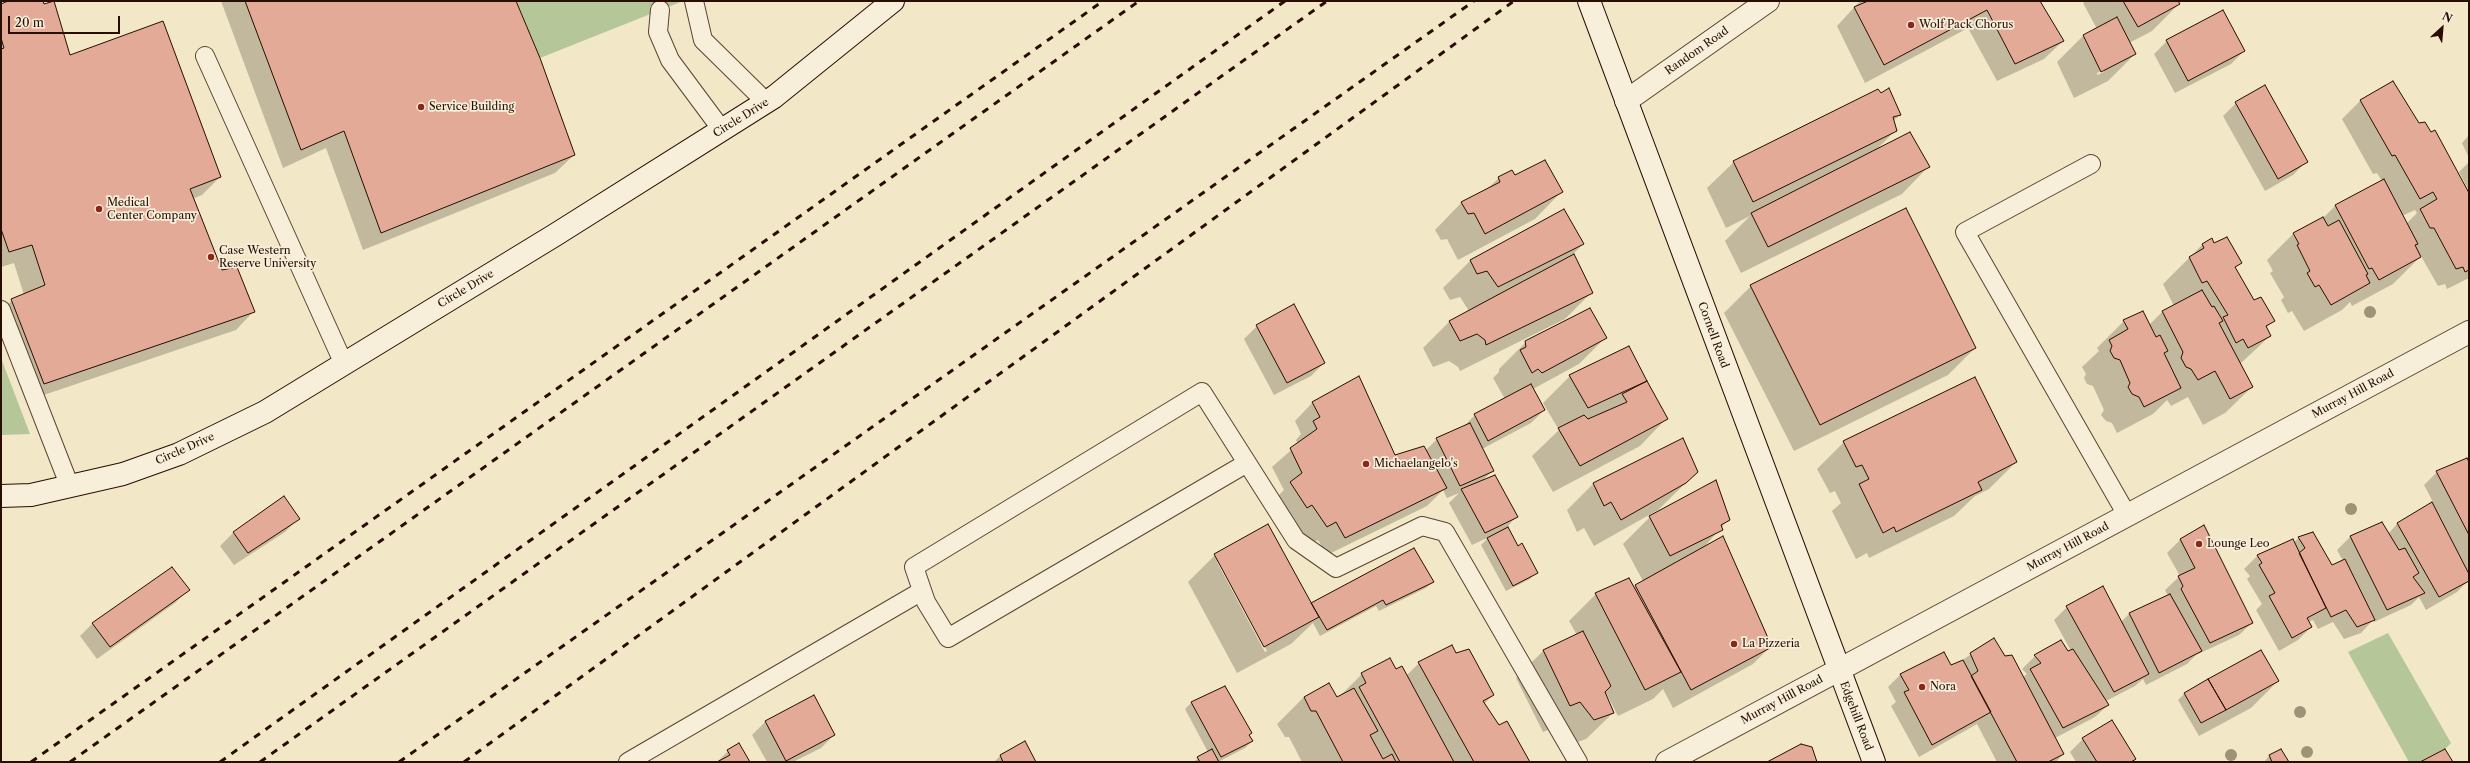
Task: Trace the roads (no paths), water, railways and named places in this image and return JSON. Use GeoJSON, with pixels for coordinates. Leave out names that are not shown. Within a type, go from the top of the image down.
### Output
{"type":"FeatureCollection","features":[{"type":"Feature","properties":{"kind":"street","name":"Circle Drive"},"geometry":{"type":"LineString","coordinates":[[1,496],[31,495],[123,474],[179,454],[265,412],[344,362],[555,235],[766,102],[893,1]]}},
{"type":"Feature","properties":{"kind":"street","name":"Cornell Road"},"geometry":{"type":"LineString","coordinates":[[1588,1],[1838,670]]}},
{"type":"Feature","properties":{"kind":"street","name":"Random Road"},"geometry":{"type":"LineString","coordinates":[[1626,101],[1768,1]]}},
{"type":"Feature","properties":{"kind":"street","name":"Murray Hill Road"},"geometry":{"type":"LineString","coordinates":[[1667,762],[2469,332]]}},
{"type":"Feature","properties":{"kind":"street","name":"Edgehill Road"},"geometry":{"type":"LineString","coordinates":[[1838,670],[1874,762]]}},
{"type":"Feature","properties":{"kind":"lane"},"geometry":{"type":"LineString","coordinates":[[694,1],[703,40],[766,102]]}},
{"type":"Feature","properties":{"kind":"lane"},"geometry":{"type":"LineString","coordinates":[[660,10],[658,32],[670,60],[722,130]]}},
{"type":"Feature","properties":{"kind":"lane"},"geometry":{"type":"LineString","coordinates":[[205,56],[344,362]]}},
{"type":"Feature","properties":{"kind":"lane"},"geometry":{"type":"LineString","coordinates":[[2091,164],[1965,232],[2127,515]]}},
{"type":"Feature","properties":{"kind":"lane"},"geometry":{"type":"LineString","coordinates":[[1,310],[70,487]]}},
{"type":"Feature","properties":{"kind":"lane"},"geometry":{"type":"LineString","coordinates":[[1247,463],[948,638],[926,602],[914,567],[1202,392],[1296,540],[1336,568],[1422,526],[1445,532],[1578,762]]}},
{"type":"Feature","properties":{"kind":"lane"},"geometry":{"type":"LineString","coordinates":[[628,762],[922,591]]}},
{"type":"Feature","properties":{"kind":"railway"},"geometry":{"type":"LineString","coordinates":[[31,762],[1103,1]]}},
{"type":"Feature","properties":{"kind":"railway"},"geometry":{"type":"LineString","coordinates":[[70,762],[1139,1]]}},
{"type":"Feature","properties":{"kind":"railway"},"geometry":{"type":"LineString","coordinates":[[220,762],[1285,1]]}},
{"type":"Feature","properties":{"kind":"railway"},"geometry":{"type":"LineString","coordinates":[[260,762],[1327,1]]}},
{"type":"Feature","properties":{"kind":"railway"},"geometry":{"type":"LineString","coordinates":[[399,762],[1474,1]]}},
{"type":"Feature","properties":{"kind":"railway"},"geometry":{"type":"LineString","coordinates":[[464,762],[1514,1]]}},
{"type":"Feature","properties":{"kind":"place","name":"Wolf Pack Chorus"},"geometry":{"type":"Point","coordinates":[1911,25]}},
{"type":"Feature","properties":{"kind":"place","name":"Service Building"},"geometry":{"type":"Point","coordinates":[421,107]}},
{"type":"Feature","properties":{"kind":"place","name":"Medical Center Company"},"geometry":{"type":"Point","coordinates":[99,209]}},
{"type":"Feature","properties":{"kind":"place","name":"Case Western Reserve University"},"geometry":{"type":"Point","coordinates":[211,257]}},
{"type":"Feature","properties":{"kind":"place","name":"Michaelangelo's"},"geometry":{"type":"Point","coordinates":[1366,464]}},
{"type":"Feature","properties":{"kind":"place","name":"Lounge Leo"},"geometry":{"type":"Point","coordinates":[2199,544]}},
{"type":"Feature","properties":{"kind":"place","name":"La Pizzeria"},"geometry":{"type":"Point","coordinates":[1734,644]}},
{"type":"Feature","properties":{"kind":"place","name":"Nora"},"geometry":{"type":"Point","coordinates":[1922,687]}}]}
